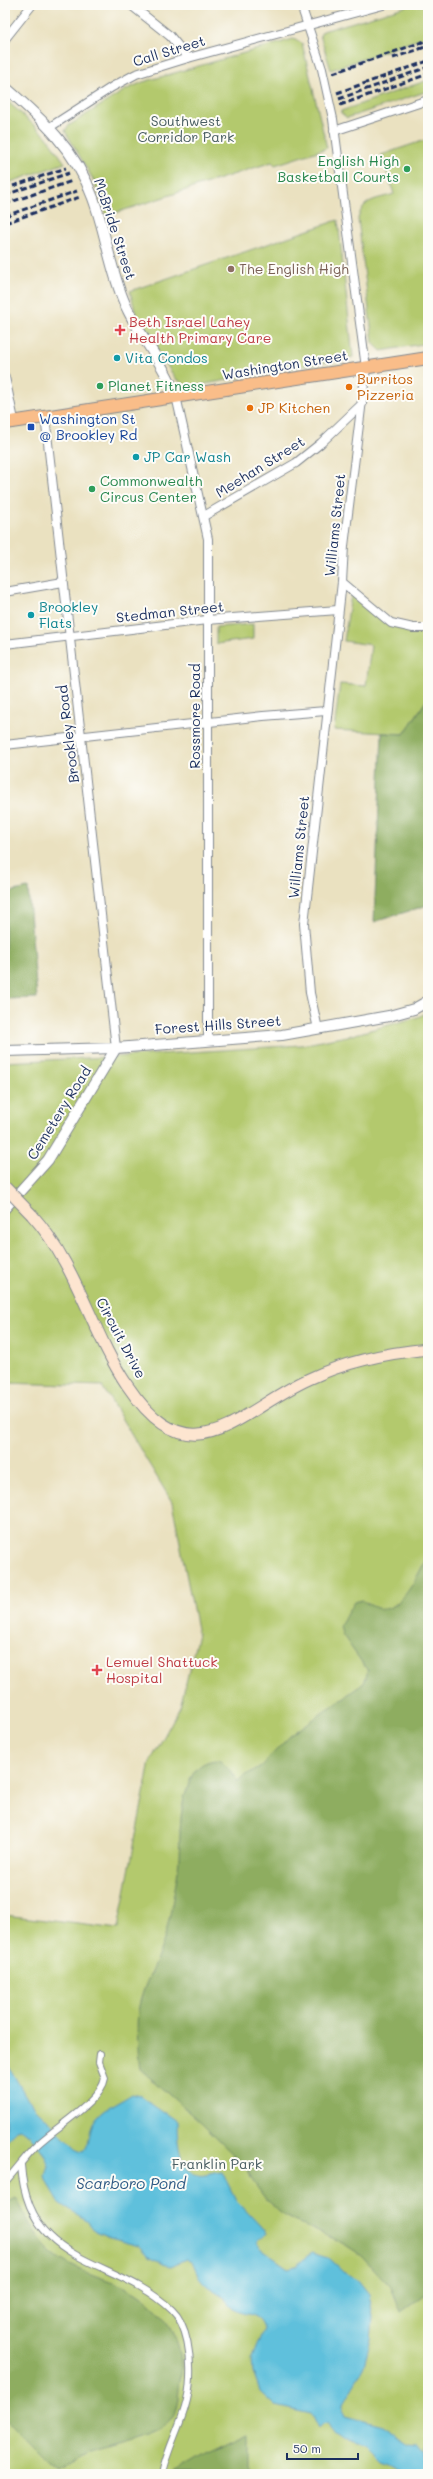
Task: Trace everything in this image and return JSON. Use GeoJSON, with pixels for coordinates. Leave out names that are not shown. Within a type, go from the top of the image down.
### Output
{"type":"FeatureCollection","features":[{"type":"Feature","properties":{"kind":"main road","name":"Washington Street"},"geometry":{"type":"LineString","coordinates":[[10,421],[428,358]]}},
{"type":"Feature","properties":{"kind":"main road","name":"Circuit Drive"},"geometry":{"type":"LineString","coordinates":[[5,1186],[32,1215],[62,1254],[112,1361],[128,1386],[151,1414],[170,1427],[183,1432],[202,1434],[227,1428],[302,1382],[343,1365],[375,1356],[428,1349]]}},
{"type":"Feature","properties":{"kind":"street"},"geometry":{"type":"LineString","coordinates":[[5,39],[32,5]]}},
{"type":"Feature","properties":{"kind":"street"},"geometry":{"type":"LineString","coordinates":[[131,5],[170,36],[188,58]]}},
{"type":"Feature","properties":{"kind":"street","name":"Williams Street"},"geometry":{"type":"LineString","coordinates":[[301,5],[322,69],[334,131],[366,368],[344,546],[342,582],[326,711],[304,924],[310,993],[318,1029]]}},
{"type":"Feature","properties":{"kind":"street","name":"Call Street"},"geometry":{"type":"LineString","coordinates":[[50,127],[124,80],[188,58],[383,5]]}},
{"type":"Feature","properties":{"kind":"street","name":"McBride Street"},"geometry":{"type":"LineString","coordinates":[[5,87],[50,127],[70,153],[86,180],[94,202],[122,298],[132,320],[172,384],[176,396]]}},
{"type":"Feature","properties":{"kind":"street"},"geometry":{"type":"LineString","coordinates":[[334,131],[428,100]]}},
{"type":"Feature","properties":{"kind":"street"},"geometry":{"type":"LineString","coordinates":[[5,377],[10,421]]}},
{"type":"Feature","properties":{"kind":"street","name":"Rossmore Road"},"geometry":{"type":"LineString","coordinates":[[176,396],[208,539],[207,620],[210,908],[208,1040]]}},
{"type":"Feature","properties":{"kind":"street","name":"Meehan Street"},"geometry":{"type":"LineString","coordinates":[[204,516],[296,463],[321,443],[362,404]]}},
{"type":"Feature","properties":{"kind":"street","name":"Brookley Road"},"geometry":{"type":"LineString","coordinates":[[45,416],[116,1048]]}},
{"type":"Feature","properties":{"kind":"street"},"geometry":{"type":"LineString","coordinates":[[5,592],[63,582]]}},
{"type":"Feature","properties":{"kind":"street"},"geometry":{"type":"LineString","coordinates":[[342,582],[391,623],[413,628],[428,628]]}},
{"type":"Feature","properties":{"kind":"street","name":"Stedman Street"},"geometry":{"type":"LineString","coordinates":[[5,644],[207,620],[338,610]]}},
{"type":"Feature","properties":{"kind":"street"},"geometry":{"type":"LineString","coordinates":[[5,745],[326,711]]}},
{"type":"Feature","properties":{"kind":"street","name":"Forest Hills Street"},"geometry":{"type":"LineString","coordinates":[[5,1051],[116,1048],[282,1035],[389,1016],[414,1009],[428,1001]]}},
{"type":"Feature","properties":{"kind":"street","name":"Cemetery Road"},"geometry":{"type":"LineString","coordinates":[[5,1208],[48,1160],[116,1048]]}},
{"type":"Feature","properties":{"kind":"street"},"geometry":{"type":"LineString","coordinates":[[5,2182],[21,2165],[33,2149],[58,2126],[83,2107],[102,2087],[105,2078],[99,2062],[100,2054]]}},
{"type":"Feature","properties":{"kind":"street"},"geometry":{"type":"LineString","coordinates":[[21,2165],[23,2188],[26,2200],[38,2221],[57,2242],[73,2255],[149,2293],[172,2310],[179,2321],[189,2354],[190,2378],[183,2417],[171,2444],[162,2474]]}},
{"type":"Feature","properties":{"kind":"green space"},"geometry":{"type":"Polygon","coordinates":[[[411,5],[428,5],[428,36],[331,70],[320,35],[323,31],[411,5]]]}},
{"type":"Feature","properties":{"kind":"green space","name":"Southwest Corridor Park"},"geometry":{"type":"Polygon","coordinates":[[[293,39],[302,43],[327,148],[275,165],[272,162],[106,216],[94,181],[65,131],[68,126],[125,90],[143,82],[293,39]]]}},
{"type":"Feature","properties":{"kind":"green space"},"geometry":{"type":"Polygon","coordinates":[[[428,80],[428,91],[347,118],[341,113],[341,111],[428,80]]]}},
{"type":"Feature","properties":{"kind":"green space"},"geometry":{"type":"Polygon","coordinates":[[[5,99],[46,136],[65,163],[5,184],[5,99]]]}},
{"type":"Feature","properties":{"kind":"green space","name":"The English High"},"geometry":{"type":"Polygon","coordinates":[[[428,139],[428,343],[381,351],[373,343],[358,219],[360,212],[367,203],[394,194],[381,155],[428,139]]]}},
{"type":"Feature","properties":{"kind":"green space"},"geometry":{"type":"Polygon","coordinates":[[[338,220],[353,357],[189,387],[176,379],[138,322],[130,291],[338,220]]]}},
{"type":"Feature","properties":{"kind":"green space"},"geometry":{"type":"Polygon","coordinates":[[[351,595],[389,625],[428,632],[428,698],[404,734],[334,730],[340,684],[366,686],[371,645],[344,641],[351,595]]]}},
{"type":"Feature","properties":{"kind":"green space"},"geometry":{"type":"Polygon","coordinates":[[[253,624],[253,639],[216,644],[216,627],[253,624]]]}},
{"type":"Feature","properties":{"kind":"green space"},"geometry":{"type":"Polygon","coordinates":[[[428,698],[428,905],[374,922],[382,733],[404,734],[428,698]]]}},
{"type":"Feature","properties":{"kind":"green space"},"geometry":{"type":"Polygon","coordinates":[[[28,888],[37,998],[5,999],[5,893],[28,888]]]}},
{"type":"Feature","properties":{"kind":"green space","name":"Franklin Park"},"geometry":{"type":"Polygon","coordinates":[[[428,1012],[428,2474],[5,2474],[5,1915],[118,1929],[150,1762],[180,1707],[198,1634],[172,1502],[102,1386],[5,1383],[5,1062],[301,1045],[352,1035],[418,1017],[428,1012]]]}},
{"type":"Feature","properties":{"kind":"green space"},"geometry":{"type":"Polygon","coordinates":[[[428,1555],[428,2292],[401,2312],[391,2287],[361,2255],[344,2244],[284,2216],[267,2201],[252,2180],[246,2167],[200,2122],[140,2069],[137,2018],[142,1993],[160,1952],[167,1928],[178,1870],[183,1804],[186,1791],[193,1774],[202,1764],[219,1760],[230,1770],[237,1781],[261,1766],[290,1736],[364,1683],[368,1671],[342,1634],[340,1625],[354,1602],[362,1600],[369,1605],[380,1609],[390,1607],[397,1603],[410,1588],[428,1555]]]}},
{"type":"Feature","properties":{"kind":"green space"},"geometry":{"type":"Polygon","coordinates":[[[16,2198],[32,2227],[46,2248],[68,2264],[123,2286],[149,2302],[168,2325],[180,2352],[181,2367],[178,2398],[176,2409],[169,2423],[153,2432],[87,2453],[58,2468],[48,2463],[5,2420],[5,2204],[16,2198]]]}},
{"type":"Feature","properties":{"kind":"green space"},"geometry":{"type":"Polygon","coordinates":[[[248,2434],[248,2474],[173,2474],[208,2453],[248,2434]]]}},
{"type":"Feature","properties":{"kind":"water","name":"Scarboro Pond"},"geometry":{"type":"Polygon","coordinates":[[[5,2060],[28,2100],[79,2151],[83,2152],[86,2149],[93,2124],[101,2114],[132,2094],[141,2096],[177,2121],[177,2135],[180,2152],[182,2159],[191,2172],[197,2175],[206,2175],[222,2172],[236,2200],[266,2233],[263,2237],[258,2239],[257,2243],[261,2249],[288,2268],[296,2266],[311,2253],[328,2258],[343,2272],[358,2280],[369,2294],[373,2317],[371,2339],[363,2369],[343,2403],[343,2409],[346,2416],[383,2426],[411,2444],[420,2445],[428,2452],[428,2474],[408,2473],[393,2462],[382,2459],[367,2444],[342,2439],[335,2434],[329,2424],[323,2423],[318,2428],[311,2414],[275,2406],[260,2392],[253,2372],[252,2358],[264,2328],[261,2321],[256,2317],[234,2310],[226,2297],[205,2284],[199,2277],[192,2261],[186,2259],[171,2266],[165,2265],[148,2255],[139,2245],[109,2237],[95,2231],[88,2222],[60,2203],[47,2181],[46,2176],[49,2166],[47,2161],[34,2140],[20,2129],[16,2130],[5,2141],[5,2060]]]}},
{"type":"Feature","properties":{"kind":"railway"},"geometry":{"type":"LineString","coordinates":[[333,73],[428,40]]}},
{"type":"Feature","properties":{"kind":"railway"},"geometry":{"type":"LineString","coordinates":[[393,58],[428,46]]}},
{"type":"Feature","properties":{"kind":"railway"},"geometry":{"type":"LineString","coordinates":[[337,93],[428,61]]}},
{"type":"Feature","properties":{"kind":"railway"},"geometry":{"type":"LineString","coordinates":[[339,99],[428,67]]}},
{"type":"Feature","properties":{"kind":"railway"},"geometry":{"type":"LineString","coordinates":[[340,105],[428,74]]}},
{"type":"Feature","properties":{"kind":"railway"},"geometry":{"type":"LineString","coordinates":[[13,186],[66,168]]}},
{"type":"Feature","properties":{"kind":"railway"},"geometry":{"type":"LineString","coordinates":[[5,195],[69,173]]}},
{"type":"Feature","properties":{"kind":"railway"},"geometry":{"type":"LineString","coordinates":[[5,204],[72,181]]}},
{"type":"Feature","properties":{"kind":"railway"},"geometry":{"type":"LineString","coordinates":[[5,216],[77,191]]}},
{"type":"Feature","properties":{"kind":"railway"},"geometry":{"type":"LineString","coordinates":[[5,223],[80,197]]}},
{"type":"Feature","properties":{"kind":"place","name":"English High Basketball Courts"},"geometry":{"type":"Point","coordinates":[407,169]}},
{"type":"Feature","properties":{"kind":"place","name":"The English High"},"geometry":{"type":"Point","coordinates":[231,269]}},
{"type":"Feature","properties":{"kind":"place","name":"Beth Israel Lahey Health Primary Care"},"geometry":{"type":"Point","coordinates":[120,330]}},
{"type":"Feature","properties":{"kind":"place","name":"Vita Condos"},"geometry":{"type":"Point","coordinates":[117,358]}},
{"type":"Feature","properties":{"kind":"place","name":"Planet Fitness"},"geometry":{"type":"Point","coordinates":[100,386]}},
{"type":"Feature","properties":{"kind":"place","name":"Burritos Pizzeria"},"geometry":{"type":"Point","coordinates":[349,387]}},
{"type":"Feature","properties":{"kind":"place","name":"JP Kitchen"},"geometry":{"type":"Point","coordinates":[250,408]}},
{"type":"Feature","properties":{"kind":"place","name":"Washington St @ Brookley Rd"},"geometry":{"type":"Point","coordinates":[31,427]}},
{"type":"Feature","properties":{"kind":"place","name":"JP Car Wash"},"geometry":{"type":"Point","coordinates":[136,457]}},
{"type":"Feature","properties":{"kind":"place","name":"Commonwealth Circus Center"},"geometry":{"type":"Point","coordinates":[92,489]}},
{"type":"Feature","properties":{"kind":"place","name":"Brookley Flats"},"geometry":{"type":"Point","coordinates":[31,615]}},
{"type":"Feature","properties":{"kind":"place","name":"Lemuel Shattuck Hospital"},"geometry":{"type":"Point","coordinates":[97,1670]}}]}
